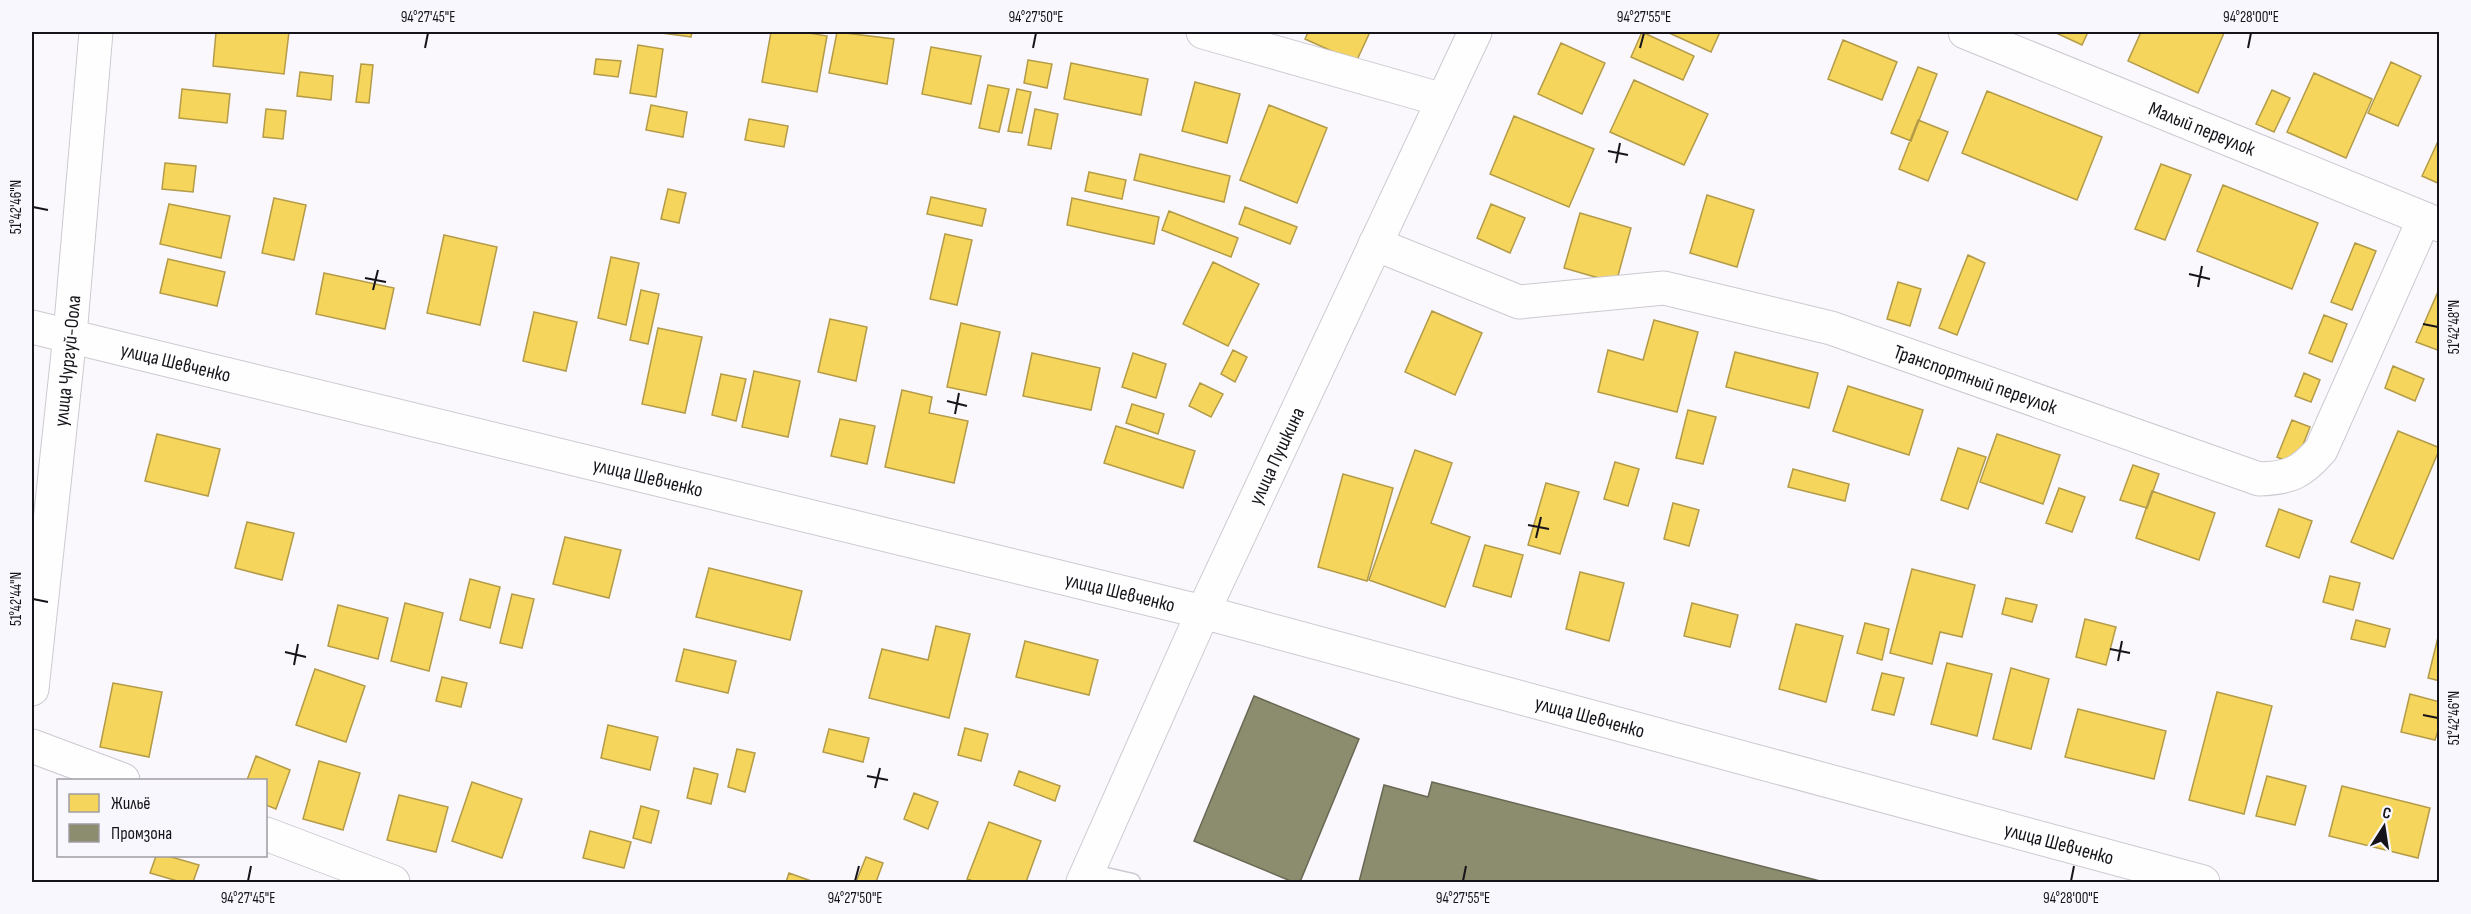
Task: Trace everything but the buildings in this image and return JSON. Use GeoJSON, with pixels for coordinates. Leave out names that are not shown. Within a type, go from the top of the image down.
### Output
{"type":"FeatureCollection","features":[{"type":"Feature","properties":{"kind":"street","name":"улица Чургуй-Оола"},"geometry":{"type":"LineString","coordinates":[[32,689],[70,335],[96,32]]}},
{"type":"Feature","properties":{"kind":"street"},"geometry":{"type":"LineString","coordinates":[[1203,32],[1443,100]]}},
{"type":"Feature","properties":{"kind":"street","name":"улица Пушкина"},"geometry":{"type":"LineString","coordinates":[[1086,877],[1203,612],[1475,32]]}},
{"type":"Feature","properties":{"kind":"street","name":"Малый переулок"},"geometry":{"type":"LineString","coordinates":[[1965,32],[2432,222]]}},
{"type":"Feature","properties":{"kind":"street","name":"Транспортный переулок"},"geometry":{"type":"LineString","coordinates":[[1375,244],[1519,302],[1664,288],[1831,328],[2259,479],[2282,478],[2304,469],[2322,450],[2432,222]]}},
{"type":"Feature","properties":{"kind":"street","name":"улица Шевченко"},"geometry":{"type":"LineString","coordinates":[[32,327],[1203,612],[2203,882]]}},
{"type":"Feature","properties":{"kind":"street"},"geometry":{"type":"LineString","coordinates":[[32,746],[120,779]]}},
{"type":"Feature","properties":{"kind":"street"},"geometry":{"type":"LineString","coordinates":[[267,834],[393,882]]}},
{"type":"Feature","properties":{"kind":"lane"},"geometry":{"type":"LineString","coordinates":[[1086,877],[1132,882]]}}]}
